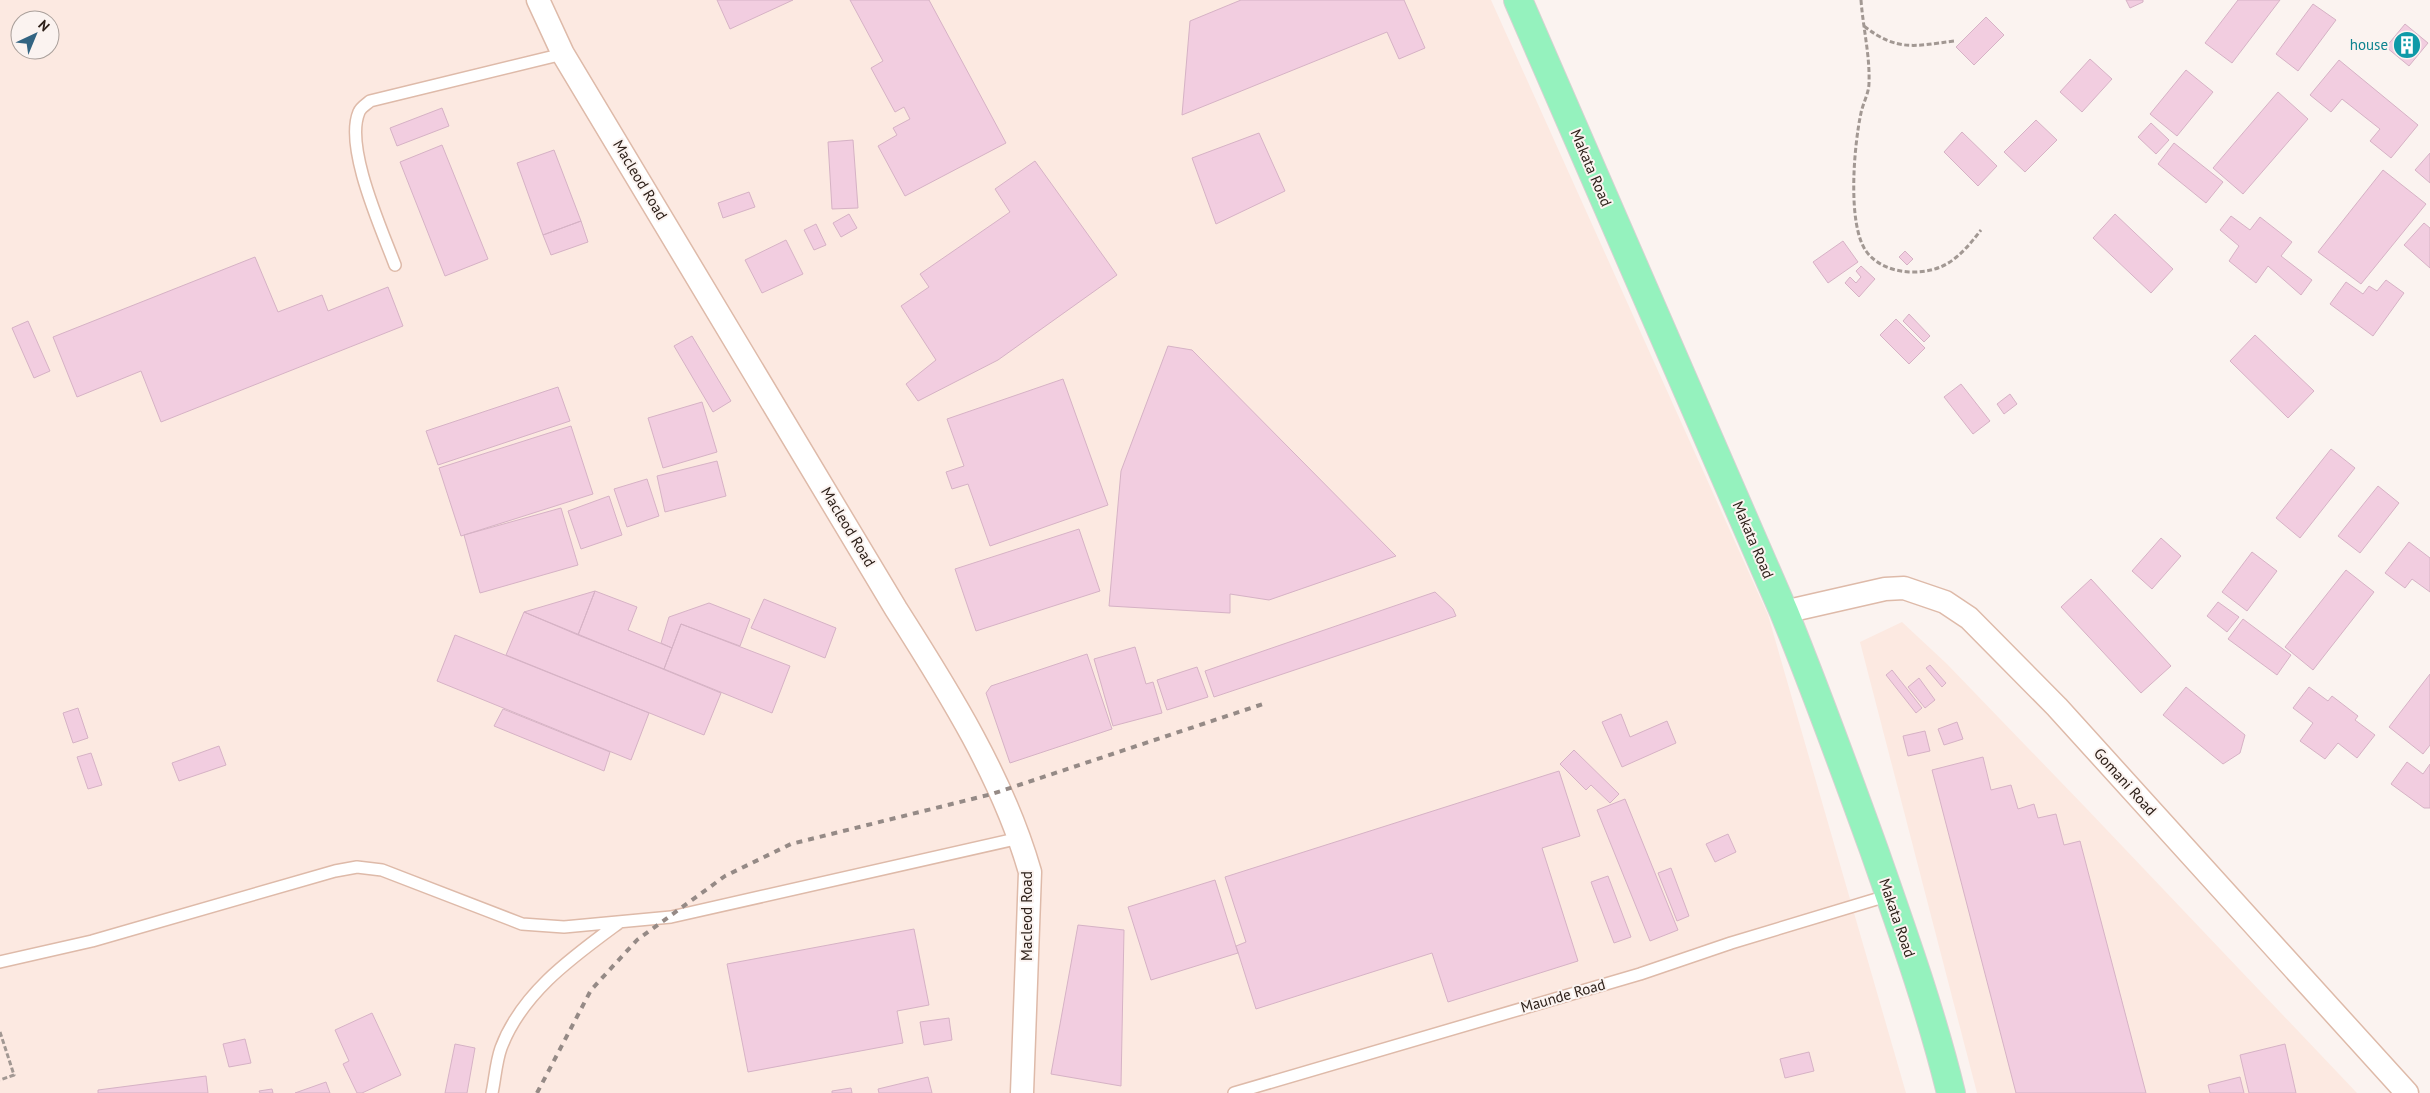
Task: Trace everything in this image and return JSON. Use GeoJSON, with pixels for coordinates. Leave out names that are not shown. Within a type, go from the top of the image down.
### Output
{"type":"FeatureCollection","features":[{"type":"Feature","properties":{"kind":"main road","name":"Makata Road"},"geometry":{"type":"LineString","coordinates":[[1518,0],[1784,612],[1821,702],[1890,895],[1939,1042],[1951,1093]]}},
{"type":"Feature","properties":{"kind":"street","name":"Macleod Road"},"geometry":{"type":"LineString","coordinates":[[538,0],[563,54],[891,601],[948,691],[985,762],[1020,838],[1030,872],[1022,1093]]}},
{"type":"Feature","properties":{"kind":"street","name":"Gomani Road"},"geometry":{"type":"LineString","coordinates":[[1784,612],[1885,589],[1904,588],[1945,602],[1969,618],[2057,707],[2408,1093]]}},
{"type":"Feature","properties":{"kind":"lane"},"geometry":{"type":"LineString","coordinates":[[395,265],[366,188],[356,139],[356,122],[360,110],[370,101],[563,54]]}},
{"type":"Feature","properties":{"kind":"lane"},"geometry":{"type":"LineString","coordinates":[[0,962],[92,941],[336,870],[356,868],[382,870],[522,924],[564,927],[671,917],[1020,838]]}},
{"type":"Feature","properties":{"kind":"lane","name":"Maunde Road"},"geometry":{"type":"LineString","coordinates":[[1234,1093],[1640,974],[1730,943],[1890,895]]}},
{"type":"Feature","properties":{"kind":"lane"},"geometry":{"type":"LineString","coordinates":[[492,1093],[501,1049],[515,1021],[525,1007],[541,986],[568,961],[621,921]]}},
{"type":"Feature","properties":{"kind":"path"},"geometry":{"type":"LineString","coordinates":[[1861,0],[1868,54],[1869,86],[1861,113],[1852,193],[1860,240],[1866,252],[1875,261],[1895,271],[1927,272],[1944,266],[1966,249],[1981,230]]}},
{"type":"Feature","properties":{"kind":"path"},"geometry":{"type":"LineString","coordinates":[[1863,26],[1879,38],[1902,46],[1954,40]]}},
{"type":"Feature","properties":{"kind":"path"},"geometry":{"type":"LineString","coordinates":[[0,1032],[14,1076],[0,1080]]}},
{"type":"Feature","properties":{"kind":"shaded area"},"geometry":{"type":"Polygon","coordinates":[[[0,0],[1491,0],[1768,615],[1906,1093],[0,1093],[0,0]]]}},
{"type":"Feature","properties":{"kind":"shaded area"},"geometry":{"type":"Polygon","coordinates":[[[1902,622],[1947,664],[2357,1093],[1977,1093],[1860,642],[1902,622]]]}},
{"type":"Feature","properties":{"kind":"building"},"geometry":{"type":"Polygon","coordinates":[[[717,0],[793,0],[730,29],[717,0]]]}},
{"type":"Feature","properties":{"kind":"building"},"geometry":{"type":"Polygon","coordinates":[[[850,0],[929,0],[1006,143],[905,196],[878,146],[897,135],[893,128],[910,119],[904,107],[895,112],[871,68],[883,61],[850,0]]]}},
{"type":"Feature","properties":{"kind":"building"},"geometry":{"type":"Polygon","coordinates":[[[1241,0],[1404,0],[1425,48],[1399,59],[1387,32],[1182,115],[1190,21],[1241,0]]]}},
{"type":"Feature","properties":{"kind":"building"},"geometry":{"type":"Polygon","coordinates":[[[2126,0],[2143,0],[2143,2],[2130,8],[2126,0]]]}},
{"type":"Feature","properties":{"kind":"building"},"geometry":{"type":"Polygon","coordinates":[[[2238,0],[2280,0],[2232,63],[2205,43],[2238,0]]]}},
{"type":"Feature","properties":{"kind":"building"},"geometry":{"type":"Polygon","coordinates":[[[2313,4],[2336,20],[2298,71],[2276,54],[2313,4]]]}},
{"type":"Feature","properties":{"kind":"building"},"geometry":{"type":"Polygon","coordinates":[[[1986,17],[2004,35],[1974,65],[1956,47],[1986,17]]]}},
{"type":"Feature","properties":{"kind":"building","name":"house"},"geometry":{"type":"Polygon","coordinates":[[[2405,24],[2428,43],[2409,66],[2386,47],[2405,24]]]}},
{"type":"Feature","properties":{"kind":"building"},"geometry":{"type":"Polygon","coordinates":[[[2090,59],[2112,79],[2082,112],[2060,92],[2090,59]]]}},
{"type":"Feature","properties":{"kind":"building"},"geometry":{"type":"Polygon","coordinates":[[[2339,60],[2418,125],[2391,158],[2370,141],[2380,129],[2342,99],[2331,112],[2310,95],[2339,60]]]}},
{"type":"Feature","properties":{"kind":"building"},"geometry":{"type":"Polygon","coordinates":[[[2186,70],[2213,92],[2177,136],[2150,114],[2186,70]]]}},
{"type":"Feature","properties":{"kind":"building"},"geometry":{"type":"Polygon","coordinates":[[[2278,92],[2308,119],[2243,194],[2213,168],[2278,92]]]}},
{"type":"Feature","properties":{"kind":"building"},"geometry":{"type":"Polygon","coordinates":[[[442,108],[449,126],[397,146],[390,128],[442,108]]]}},
{"type":"Feature","properties":{"kind":"building"},"geometry":{"type":"Polygon","coordinates":[[[2036,120],[2057,140],[2025,172],[2004,152],[2036,120]]]}},
{"type":"Feature","properties":{"kind":"building"},"geometry":{"type":"Polygon","coordinates":[[[2151,123],[2169,140],[2156,154],[2138,137],[2151,123]]]}},
{"type":"Feature","properties":{"kind":"building"},"geometry":{"type":"Polygon","coordinates":[[[1962,132],[1997,166],[1978,186],[1944,152],[1962,132]]]}},
{"type":"Feature","properties":{"kind":"building"},"geometry":{"type":"Polygon","coordinates":[[[1259,133],[1285,191],[1216,224],[1192,158],[1259,133]]]}},
{"type":"Feature","properties":{"kind":"building"},"geometry":{"type":"Polygon","coordinates":[[[853,140],[858,208],[832,209],[828,142],[853,140]]]}},
{"type":"Feature","properties":{"kind":"building"},"geometry":{"type":"Polygon","coordinates":[[[2174,143],[2223,182],[2206,203],[2158,164],[2174,143]]]}},
{"type":"Feature","properties":{"kind":"building"},"geometry":{"type":"Polygon","coordinates":[[[442,145],[488,259],[445,276],[400,162],[442,145]]]}},
{"type":"Feature","properties":{"kind":"building"},"geometry":{"type":"Polygon","coordinates":[[[554,150],[581,221],[543,235],[517,163],[554,150]]]}},
{"type":"Feature","properties":{"kind":"building"},"geometry":{"type":"Polygon","coordinates":[[[2430,153],[2430,183],[2415,170],[2430,153]]]}},
{"type":"Feature","properties":{"kind":"building"},"geometry":{"type":"Polygon","coordinates":[[[1035,161],[1117,275],[998,360],[918,401],[906,384],[936,360],[901,306],[929,287],[920,274],[1010,212],[995,189],[1035,161]]]}},
{"type":"Feature","properties":{"kind":"building"},"geometry":{"type":"Polygon","coordinates":[[[2383,170],[2426,204],[2361,284],[2318,252],[2383,170]]]}},
{"type":"Feature","properties":{"kind":"building"},"geometry":{"type":"Polygon","coordinates":[[[749,192],[755,207],[723,218],[718,203],[749,192]]]}},
{"type":"Feature","properties":{"kind":"building"},"geometry":{"type":"Polygon","coordinates":[[[849,214],[857,228],[841,237],[833,223],[849,214]]]}},
{"type":"Feature","properties":{"kind":"building"},"geometry":{"type":"Polygon","coordinates":[[[2115,214],[2173,269],[2151,293],[2093,238],[2115,214]]]}},
{"type":"Feature","properties":{"kind":"building"},"geometry":{"type":"Polygon","coordinates":[[[2231,216],[2250,230],[2260,217],[2292,242],[2281,256],[2312,280],[2301,295],[2268,266],[2256,283],[2229,261],[2239,246],[2220,230],[2231,216]]]}},
{"type":"Feature","properties":{"kind":"building"},"geometry":{"type":"Polygon","coordinates":[[[581,221],[588,242],[551,255],[543,235],[581,221]]]}},
{"type":"Feature","properties":{"kind":"building"},"geometry":{"type":"Polygon","coordinates":[[[2424,223],[2430,228],[2430,268],[2404,245],[2424,223]]]}},
{"type":"Feature","properties":{"kind":"building"},"geometry":{"type":"Polygon","coordinates":[[[816,224],[826,245],[814,250],[804,230],[816,224]]]}},
{"type":"Feature","properties":{"kind":"building"},"geometry":{"type":"Polygon","coordinates":[[[786,240],[803,274],[762,293],[745,260],[786,240]]]}},
{"type":"Feature","properties":{"kind":"building"},"geometry":{"type":"Polygon","coordinates":[[[1843,241],[1858,262],[1828,283],[1813,262],[1843,241]]]}},
{"type":"Feature","properties":{"kind":"building"},"geometry":{"type":"Polygon","coordinates":[[[1905,251],[1913,259],[1907,265],[1899,257],[1905,251]]]}},
{"type":"Feature","properties":{"kind":"building"},"geometry":{"type":"Polygon","coordinates":[[[255,257],[278,312],[322,295],[328,311],[388,287],[403,326],[161,422],[141,371],[77,397],[53,337],[255,257]]]}},
{"type":"Feature","properties":{"kind":"building"},"geometry":{"type":"Polygon","coordinates":[[[1861,266],[1875,279],[1859,297],[1845,283],[1850,277],[1856,283],[1861,277],[1856,271],[1861,266]]]}},
{"type":"Feature","properties":{"kind":"building"},"geometry":{"type":"Polygon","coordinates":[[[2386,280],[2404,293],[2373,336],[2330,304],[2346,282],[2363,294],[2369,286],[2377,291],[2386,280]]]}},
{"type":"Feature","properties":{"kind":"building"},"geometry":{"type":"Polygon","coordinates":[[[1909,314],[1930,336],[1924,342],[1903,321],[1909,314]]]}},
{"type":"Feature","properties":{"kind":"building"},"geometry":{"type":"Polygon","coordinates":[[[1896,319],[1925,348],[1909,364],[1880,335],[1896,319]]]}},
{"type":"Feature","properties":{"kind":"building"},"geometry":{"type":"Polygon","coordinates":[[[28,321],[50,371],[34,378],[12,328],[28,321]]]}},
{"type":"Feature","properties":{"kind":"building"},"geometry":{"type":"Polygon","coordinates":[[[2255,335],[2314,391],[2288,418],[2230,361],[2255,335]]]}},
{"type":"Feature","properties":{"kind":"building"},"geometry":{"type":"Polygon","coordinates":[[[692,336],[731,401],[713,412],[674,346],[692,336]]]}},
{"type":"Feature","properties":{"kind":"building"},"geometry":{"type":"Polygon","coordinates":[[[1168,346],[1192,350],[1396,556],[1269,600],[1230,594],[1230,613],[1109,606],[1121,471],[1168,346]]]}},
{"type":"Feature","properties":{"kind":"building"},"geometry":{"type":"Polygon","coordinates":[[[1063,379],[1108,505],[990,546],[968,484],[952,489],[946,472],[964,466],[947,419],[1063,379]]]}},
{"type":"Feature","properties":{"kind":"building"},"geometry":{"type":"Polygon","coordinates":[[[1961,384],[1990,421],[1973,434],[1944,397],[1961,384]]]}},
{"type":"Feature","properties":{"kind":"building"},"geometry":{"type":"Polygon","coordinates":[[[558,387],[570,421],[438,465],[426,431],[558,387]]]}},
{"type":"Feature","properties":{"kind":"building"},"geometry":{"type":"Polygon","coordinates":[[[2010,394],[2017,404],[2004,414],[1997,404],[2010,394]]]}},
{"type":"Feature","properties":{"kind":"building"},"geometry":{"type":"Polygon","coordinates":[[[702,402],[717,452],[663,468],[648,418],[702,402]]]}},
{"type":"Feature","properties":{"kind":"building"},"geometry":{"type":"Polygon","coordinates":[[[571,426],[593,494],[461,536],[439,468],[571,426]]]}},
{"type":"Feature","properties":{"kind":"building"},"geometry":{"type":"Polygon","coordinates":[[[2331,449],[2355,468],[2300,538],[2276,518],[2331,449]]]}},
{"type":"Feature","properties":{"kind":"building"},"geometry":{"type":"Polygon","coordinates":[[[717,461],[726,496],[665,512],[657,476],[717,461]]]}},
{"type":"Feature","properties":{"kind":"building"},"geometry":{"type":"Polygon","coordinates":[[[647,479],[659,516],[627,527],[614,489],[647,479]]]}},
{"type":"Feature","properties":{"kind":"building"},"geometry":{"type":"Polygon","coordinates":[[[2378,486],[2399,503],[2360,553],[2338,536],[2378,486]]]}},
{"type":"Feature","properties":{"kind":"building"},"geometry":{"type":"Polygon","coordinates":[[[609,496],[622,535],[581,549],[568,511],[609,496]]]}},
{"type":"Feature","properties":{"kind":"building"},"geometry":{"type":"Polygon","coordinates":[[[561,508],[578,565],[480,593],[464,535],[561,508]]]}},
{"type":"Feature","properties":{"kind":"building"},"geometry":{"type":"Polygon","coordinates":[[[1079,529],[1100,591],[976,631],[955,569],[1079,529]]]}},
{"type":"Feature","properties":{"kind":"building"},"geometry":{"type":"Polygon","coordinates":[[[2161,538],[2181,556],[2152,589],[2132,571],[2161,538]]]}},
{"type":"Feature","properties":{"kind":"building"},"geometry":{"type":"Polygon","coordinates":[[[2409,542],[2430,558],[2430,592],[2412,579],[2405,588],[2385,573],[2409,542]]]}},
{"type":"Feature","properties":{"kind":"building"},"geometry":{"type":"Polygon","coordinates":[[[2252,552],[2277,571],[2247,611],[2222,592],[2252,552]]]}},
{"type":"Feature","properties":{"kind":"building"},"geometry":{"type":"Polygon","coordinates":[[[2346,570],[2374,592],[2313,670],[2285,647],[2346,570]]]}},
{"type":"Feature","properties":{"kind":"building"},"geometry":{"type":"Polygon","coordinates":[[[2091,579],[2171,666],[2141,693],[2061,607],[2091,579]]]}},
{"type":"Feature","properties":{"kind":"building"},"geometry":{"type":"Polygon","coordinates":[[[595,591],[578,635],[524,612],[595,591]]]}},
{"type":"Feature","properties":{"kind":"building"},"geometry":{"type":"Polygon","coordinates":[[[595,591],[637,607],[628,630],[672,648],[664,669],[578,635],[595,591]]]}},
{"type":"Feature","properties":{"kind":"building"},"geometry":{"type":"Polygon","coordinates":[[[1435,592],[1453,609],[1456,616],[1214,697],[1205,671],[1435,592]]]}},
{"type":"Feature","properties":{"kind":"building"},"geometry":{"type":"Polygon","coordinates":[[[764,599],[836,628],[825,658],[751,628],[764,599]]]}},
{"type":"Feature","properties":{"kind":"building"},"geometry":{"type":"Polygon","coordinates":[[[2218,602],[2239,617],[2227,632],[2207,616],[2218,602]]]}},
{"type":"Feature","properties":{"kind":"building"},"geometry":{"type":"Polygon","coordinates":[[[709,603],[750,619],[740,646],[681,624],[672,648],[661,643],[669,617],[709,603]]]}},
{"type":"Feature","properties":{"kind":"building"},"geometry":{"type":"Polygon","coordinates":[[[524,612],[721,693],[704,735],[506,655],[524,612]]]}},
{"type":"Feature","properties":{"kind":"building"},"geometry":{"type":"Polygon","coordinates":[[[2243,619],[2291,655],[2277,675],[2228,639],[2243,619]]]}},
{"type":"Feature","properties":{"kind":"building"},"geometry":{"type":"Polygon","coordinates":[[[681,624],[790,666],[772,713],[664,669],[681,624]]]}},
{"type":"Feature","properties":{"kind":"building"},"geometry":{"type":"Polygon","coordinates":[[[455,635],[649,713],[631,760],[437,681],[455,635]]]}},
{"type":"Feature","properties":{"kind":"building"},"geometry":{"type":"Polygon","coordinates":[[[1135,647],[1146,684],[1153,682],[1162,713],[1113,726],[1094,659],[1135,647]]]}},
{"type":"Feature","properties":{"kind":"building"},"geometry":{"type":"Polygon","coordinates":[[[1087,654],[1112,729],[1010,763],[986,693],[991,686],[1087,654]]]}},
{"type":"Feature","properties":{"kind":"building"},"geometry":{"type":"Polygon","coordinates":[[[1930,665],[1946,683],[1942,687],[1926,668],[1930,665]]]}},
{"type":"Feature","properties":{"kind":"building"},"geometry":{"type":"Polygon","coordinates":[[[1197,667],[1208,697],[1167,710],[1157,680],[1197,667]]]}},
{"type":"Feature","properties":{"kind":"building"},"geometry":{"type":"Polygon","coordinates":[[[1892,670],[1922,708],[1916,713],[1886,675],[1892,670]]]}},
{"type":"Feature","properties":{"kind":"building"},"geometry":{"type":"Polygon","coordinates":[[[2430,674],[2430,745],[2423,754],[2389,727],[2430,674]]]}},
{"type":"Feature","properties":{"kind":"building"},"geometry":{"type":"Polygon","coordinates":[[[1919,678],[1935,700],[1925,708],[1908,687],[1919,678]]]}},
{"type":"Feature","properties":{"kind":"building"},"geometry":{"type":"Polygon","coordinates":[[[2186,687],[2245,735],[2240,753],[2223,764],[2163,715],[2186,687]]]}},
{"type":"Feature","properties":{"kind":"building"},"geometry":{"type":"Polygon","coordinates":[[[2309,687],[2328,701],[2332,696],[2358,716],[2355,720],[2375,735],[2357,758],[2338,743],[2325,759],[2300,741],[2313,723],[2293,708],[2309,687]]]}},
{"type":"Feature","properties":{"kind":"building"},"geometry":{"type":"Polygon","coordinates":[[[78,708],[88,738],[73,743],[63,713],[78,708]]]}},
{"type":"Feature","properties":{"kind":"building"},"geometry":{"type":"Polygon","coordinates":[[[503,709],[610,752],[604,771],[494,726],[503,709]]]}},
{"type":"Feature","properties":{"kind":"building"},"geometry":{"type":"Polygon","coordinates":[[[1621,714],[1630,737],[1667,721],[1676,743],[1622,767],[1602,722],[1621,714]]]}},
{"type":"Feature","properties":{"kind":"building"},"geometry":{"type":"Polygon","coordinates":[[[1957,722],[1963,739],[1944,745],[1938,729],[1957,722]]]}},
{"type":"Feature","properties":{"kind":"building"},"geometry":{"type":"Polygon","coordinates":[[[1925,731],[1930,751],[1908,756],[1903,736],[1925,731]]]}},
{"type":"Feature","properties":{"kind":"building"},"geometry":{"type":"Polygon","coordinates":[[[219,746],[226,765],[179,781],[172,763],[219,746]]]}},
{"type":"Feature","properties":{"kind":"building"},"geometry":{"type":"Polygon","coordinates":[[[1574,750],[1619,794],[1610,803],[1591,785],[1586,790],[1560,764],[1574,750]]]}},
{"type":"Feature","properties":{"kind":"building"},"geometry":{"type":"Polygon","coordinates":[[[91,753],[102,785],[88,789],[77,757],[91,753]]]}},
{"type":"Feature","properties":{"kind":"building"},"geometry":{"type":"Polygon","coordinates":[[[1983,757],[1991,790],[2011,785],[2018,809],[2034,804],[2038,818],[2056,814],[2064,845],[2080,841],[2146,1093],[2016,1093],[1932,770],[1983,757]]]}},
{"type":"Feature","properties":{"kind":"building"},"geometry":{"type":"Polygon","coordinates":[[[2407,762],[2423,774],[2430,764],[2430,808],[2424,808],[2391,784],[2407,762]]]}},
{"type":"Feature","properties":{"kind":"building"},"geometry":{"type":"Polygon","coordinates":[[[1559,771],[1580,836],[1542,848],[1578,961],[1448,1002],[1432,953],[1256,1009],[1236,946],[1246,942],[1225,877],[1559,771]]]}},
{"type":"Feature","properties":{"kind":"building"},"geometry":{"type":"Polygon","coordinates":[[[1625,799],[1678,930],[1650,941],[1597,810],[1625,799]]]}},
{"type":"Feature","properties":{"kind":"building"},"geometry":{"type":"Polygon","coordinates":[[[1728,834],[1736,852],[1715,862],[1706,844],[1728,834]]]}},
{"type":"Feature","properties":{"kind":"building"},"geometry":{"type":"Polygon","coordinates":[[[1671,868],[1689,916],[1677,921],[1658,873],[1671,868]]]}},
{"type":"Feature","properties":{"kind":"building"},"geometry":{"type":"Polygon","coordinates":[[[1608,876],[1631,937],[1614,943],[1591,882],[1608,876]]]}},
{"type":"Feature","properties":{"kind":"building"},"geometry":{"type":"Polygon","coordinates":[[[1215,880],[1238,953],[1151,980],[1128,907],[1215,880]]]}},
{"type":"Feature","properties":{"kind":"building"},"geometry":{"type":"Polygon","coordinates":[[[1078,925],[1124,930],[1121,1086],[1051,1074],[1078,925]]]}},
{"type":"Feature","properties":{"kind":"building"},"geometry":{"type":"Polygon","coordinates":[[[914,929],[929,1005],[897,1011],[903,1043],[748,1072],[727,964],[914,929]]]}},
{"type":"Feature","properties":{"kind":"building"},"geometry":{"type":"Polygon","coordinates":[[[372,1013],[401,1075],[362,1093],[357,1093],[343,1064],[349,1061],[335,1030],[372,1013]]]}},
{"type":"Feature","properties":{"kind":"building"},"geometry":{"type":"Polygon","coordinates":[[[949,1018],[952,1040],[924,1045],[920,1022],[949,1018]]]}},
{"type":"Feature","properties":{"kind":"building"},"geometry":{"type":"Polygon","coordinates":[[[245,1039],[251,1063],[229,1067],[223,1044],[245,1039]]]}},
{"type":"Feature","properties":{"kind":"building"},"geometry":{"type":"Polygon","coordinates":[[[455,1044],[475,1048],[467,1093],[445,1093],[455,1044]]]}},
{"type":"Feature","properties":{"kind":"building"},"geometry":{"type":"Polygon","coordinates":[[[2285,1044],[2296,1093],[2249,1093],[2240,1055],[2285,1044]]]}},
{"type":"Feature","properties":{"kind":"building"},"geometry":{"type":"Polygon","coordinates":[[[1809,1052],[1814,1071],[1785,1078],[1780,1059],[1809,1052]]]}},
{"type":"Feature","properties":{"kind":"building"},"geometry":{"type":"Polygon","coordinates":[[[206,1076],[208,1093],[98,1093],[98,1090],[206,1076]]]}},
{"type":"Feature","properties":{"kind":"building"},"geometry":{"type":"Polygon","coordinates":[[[928,1077],[932,1093],[879,1093],[878,1089],[928,1077]]]}},
{"type":"Feature","properties":{"kind":"building"},"geometry":{"type":"Polygon","coordinates":[[[2240,1077],[2244,1093],[2210,1093],[2208,1085],[2240,1077]]]}},
{"type":"Feature","properties":{"kind":"building"},"geometry":{"type":"Polygon","coordinates":[[[326,1082],[330,1093],[295,1093],[326,1082]]]}},
{"type":"Feature","properties":{"kind":"building"},"geometry":{"type":"Polygon","coordinates":[[[851,1088],[852,1093],[832,1093],[832,1091],[851,1088]]]}},
{"type":"Feature","properties":{"kind":"building"},"geometry":{"type":"Polygon","coordinates":[[[272,1089],[273,1093],[260,1093],[259,1091],[272,1089]]]}},
{"type":"Feature","properties":{"kind":"railway"},"geometry":{"type":"LineString","coordinates":[[537,1093],[591,990],[637,940],[725,876],[791,844],[992,794],[1263,704]]}},
{"type":"Feature","properties":{"kind":"place","name":"house"},"geometry":{"type":"Point","coordinates":[2407,45]}}]}
